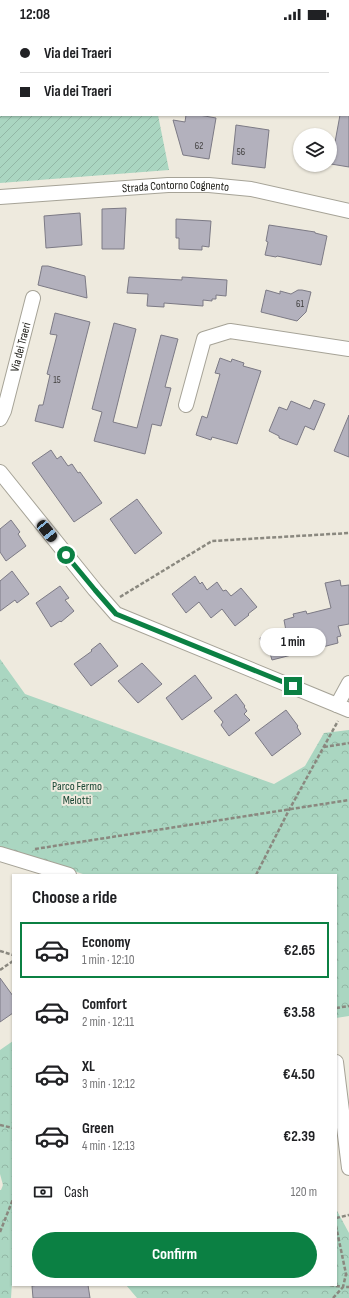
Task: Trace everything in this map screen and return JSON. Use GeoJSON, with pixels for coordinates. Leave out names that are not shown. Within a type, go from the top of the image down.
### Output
{"type":"FeatureCollection","features":[{"type":"Feature","properties":{"kind":"street","name":"Strada Contorno Cognento"},"geometry":{"type":"LineString","coordinates":[[0,197],[168,185],[209,185],[251,189],[349,211]]}},
{"type":"Feature","properties":{"kind":"street","name":"Via dei Traeri"},"geometry":{"type":"LineString","coordinates":[[0,419],[4,412],[33,298]]}},
{"type":"Feature","properties":{"kind":"street"},"geometry":{"type":"LineString","coordinates":[[186,405],[204,339],[230,331],[349,349]]}},
{"type":"Feature","properties":{"kind":"street"},"geometry":{"type":"LineString","coordinates":[[0,472],[116,614],[344,708],[349,683]]}},
{"type":"Feature","properties":{"kind":"street"},"geometry":{"type":"LineString","coordinates":[[0,854],[66,874]]}},
{"type":"Feature","properties":{"kind":"street"},"geometry":{"type":"LineString","coordinates":[[337,1070],[349,1168]]}},
{"type":"Feature","properties":{"kind":"path"},"geometry":{"type":"LineString","coordinates":[[108,604],[212,541],[349,533]]}},
{"type":"Feature","properties":{"kind":"path"},"geometry":{"type":"LineString","coordinates":[[257,874],[344,708]]}},
{"type":"Feature","properties":{"kind":"path"},"geometry":{"type":"LineString","coordinates":[[324,747],[349,743]]}},
{"type":"Feature","properties":{"kind":"path"},"geometry":{"type":"LineString","coordinates":[[32,849],[349,800]]}},
{"type":"Feature","properties":{"kind":"path"},"geometry":{"type":"LineString","coordinates":[[0,951],[12,955]]}},
{"type":"Feature","properties":{"kind":"path"},"geometry":{"type":"LineString","coordinates":[[0,970],[12,962]]}},
{"type":"Feature","properties":{"kind":"path"},"geometry":{"type":"LineString","coordinates":[[337,1008],[349,1006]]}},
{"type":"Feature","properties":{"kind":"path"},"geometry":{"type":"LineString","coordinates":[[0,1125],[12,1128]]}},
{"type":"Feature","properties":{"kind":"path"},"geometry":{"type":"LineString","coordinates":[[0,1232],[12,1202]]}},
{"type":"Feature","properties":{"kind":"path"},"geometry":{"type":"LineString","coordinates":[[337,1218],[349,1216]]}},
{"type":"Feature","properties":{"kind":"path"},"geometry":{"type":"LineString","coordinates":[[332,1298],[343,1287],[346,1274],[337,1231]]}},
{"type":"Feature","properties":{"kind":"path"},"geometry":{"type":"LineString","coordinates":[[336,1286],[349,1287]]}},
{"type":"Feature","properties":{"kind":"green space"},"geometry":{"type":"Polygon","coordinates":[[[0,116],[158,116],[169,170],[0,183],[0,116]]]}},
{"type":"Feature","properties":{"kind":"green space","name":"Parco Fermo Melotti"},"geometry":{"type":"Polygon","coordinates":[[[0,659],[25,694],[274,784],[305,766],[324,733],[349,730],[349,1016],[337,1018],[337,874],[83,874],[0,847],[0,659]]]}},
{"type":"Feature","properties":{"kind":"green space"},"geometry":{"type":"Polygon","coordinates":[[[12,1042],[11,1298],[0,1298],[0,1190],[3,1185],[0,1174],[0,1050],[12,1042]]]}},
{"type":"Feature","properties":{"kind":"green space"},"geometry":{"type":"Polygon","coordinates":[[[337,1211],[349,1233],[349,1298],[137,1298],[127,1286],[337,1286],[337,1211]]]}},
{"type":"Feature","properties":{"kind":"building"},"geometry":{"type":"Polygon","coordinates":[[[186,116],[205,116],[216,118],[209,159],[183,155],[173,120],[185,122],[186,116]]]}},
{"type":"Feature","properties":{"kind":"building"},"geometry":{"type":"Polygon","coordinates":[[[340,116],[349,116],[349,167],[337,165],[337,131],[340,116]]]}},
{"type":"Feature","properties":{"kind":"building"},"geometry":{"type":"Polygon","coordinates":[[[236,125],[269,130],[265,168],[232,164],[236,125]]]}},
{"type":"Feature","properties":{"kind":"building"},"geometry":{"type":"Polygon","coordinates":[[[126,208],[124,249],[102,249],[102,209],[126,208]]]}},
{"type":"Feature","properties":{"kind":"building"},"geometry":{"type":"Polygon","coordinates":[[[80,213],[82,245],[46,248],[44,216],[80,213]]]}},
{"type":"Feature","properties":{"kind":"building"},"geometry":{"type":"Polygon","coordinates":[[[176,219],[211,221],[209,247],[202,246],[202,250],[179,249],[179,238],[176,238],[176,219]]]}},
{"type":"Feature","properties":{"kind":"building"},"geometry":{"type":"Polygon","coordinates":[[[269,225],[315,232],[327,236],[321,265],[265,255],[268,242],[266,241],[269,225]]]}},
{"type":"Feature","properties":{"kind":"building"},"geometry":{"type":"Polygon","coordinates":[[[42,266],[48,266],[85,276],[87,298],[38,285],[42,266]]]}},
{"type":"Feature","properties":{"kind":"building"},"geometry":{"type":"Polygon","coordinates":[[[129,277],[182,280],[182,277],[227,280],[226,296],[216,295],[216,299],[212,299],[212,301],[203,300],[203,306],[164,303],[164,307],[147,306],[148,294],[127,293],[129,277]]]}},
{"type":"Feature","properties":{"kind":"building"},"geometry":{"type":"Polygon","coordinates":[[[266,290],[280,294],[280,291],[291,294],[298,290],[311,292],[306,312],[297,321],[261,312],[266,290]]]}},
{"type":"Feature","properties":{"kind":"building"},"geometry":{"type":"Polygon","coordinates":[[[55,313],[90,322],[63,428],[35,421],[39,405],[43,405],[50,375],[47,374],[57,335],[50,334],[55,313]]]}},
{"type":"Feature","properties":{"kind":"building"},"geometry":{"type":"Polygon","coordinates":[[[114,323],[136,329],[113,422],[137,428],[161,335],[178,339],[165,387],[171,388],[161,426],[152,424],[145,454],[94,441],[102,412],[92,409],[114,323]]]}},
{"type":"Feature","properties":{"kind":"building"},"geometry":{"type":"Polygon","coordinates":[[[220,358],[231,362],[232,359],[244,363],[243,366],[261,371],[237,444],[212,437],[211,440],[196,435],[202,416],[207,418],[220,374],[215,373],[220,358]]]}},
{"type":"Feature","properties":{"kind":"building"},"geometry":{"type":"Polygon","coordinates":[[[314,400],[325,404],[314,430],[305,426],[297,445],[279,438],[279,436],[269,431],[279,407],[287,410],[291,401],[310,409],[314,400]]]}},
{"type":"Feature","properties":{"kind":"building"},"geometry":{"type":"Polygon","coordinates":[[[349,415],[349,457],[334,451],[349,415]]]}},
{"type":"Feature","properties":{"kind":"building"},"geometry":{"type":"Polygon","coordinates":[[[51,450],[57,459],[61,456],[68,466],[72,464],[78,473],[80,472],[102,503],[74,522],[32,463],[51,450]]]}},
{"type":"Feature","properties":{"kind":"building"},"geometry":{"type":"Polygon","coordinates":[[[137,499],[162,533],[135,554],[110,519],[137,499]]]}},
{"type":"Feature","properties":{"kind":"building"},"geometry":{"type":"Polygon","coordinates":[[[11,520],[20,532],[18,534],[26,546],[6,561],[0,552],[0,529],[11,520]]]}},
{"type":"Feature","properties":{"kind":"building"},"geometry":{"type":"Polygon","coordinates":[[[12,571],[29,594],[17,603],[15,600],[0,611],[0,581],[12,571]]]}},
{"type":"Feature","properties":{"kind":"building"},"geometry":{"type":"Polygon","coordinates":[[[195,576],[200,584],[202,582],[207,590],[217,582],[223,591],[226,590],[231,596],[241,588],[257,607],[235,626],[222,609],[211,618],[199,602],[186,613],[172,594],[195,576]]]}},
{"type":"Feature","properties":{"kind":"building"},"geometry":{"type":"Polygon","coordinates":[[[340,580],[341,586],[349,585],[349,624],[338,626],[341,636],[337,637],[338,643],[272,660],[269,650],[263,650],[260,638],[286,631],[284,620],[294,617],[293,614],[306,611],[307,614],[331,608],[325,583],[340,580]]]}},
{"type":"Feature","properties":{"kind":"building"},"geometry":{"type":"Polygon","coordinates":[[[60,586],[69,598],[65,600],[74,611],[61,622],[60,621],[51,627],[36,603],[60,586]]]}},
{"type":"Feature","properties":{"kind":"building"},"geometry":{"type":"Polygon","coordinates":[[[100,643],[118,666],[91,686],[74,664],[100,643]]]}},
{"type":"Feature","properties":{"kind":"building"},"geometry":{"type":"Polygon","coordinates":[[[142,663],[162,684],[138,703],[118,681],[142,663]]]}},
{"type":"Feature","properties":{"kind":"building"},"geometry":{"type":"Polygon","coordinates":[[[195,675],[212,698],[182,720],[166,698],[195,675]]]}},
{"type":"Feature","properties":{"kind":"building"},"geometry":{"type":"Polygon","coordinates":[[[236,694],[247,711],[244,714],[250,720],[229,736],[221,725],[223,722],[214,711],[236,694]]]}},
{"type":"Feature","properties":{"kind":"building"},"geometry":{"type":"Polygon","coordinates":[[[286,710],[298,726],[297,727],[301,734],[272,756],[255,733],[286,710]]]}},
{"type":"Feature","properties":{"kind":"building"},"geometry":{"type":"Polygon","coordinates":[[[0,978],[12,995],[12,1014],[0,1022],[0,978]]]}},
{"type":"Feature","properties":{"kind":"building"},"geometry":{"type":"Polygon","coordinates":[[[32,1286],[88,1286],[90,1298],[33,1298],[32,1286]]]}},
{"type":"Feature","properties":{"kind":"route"},"geometry":{"type":"LineString","coordinates":[[66,555],[116,614],[293,686]]}}]}
